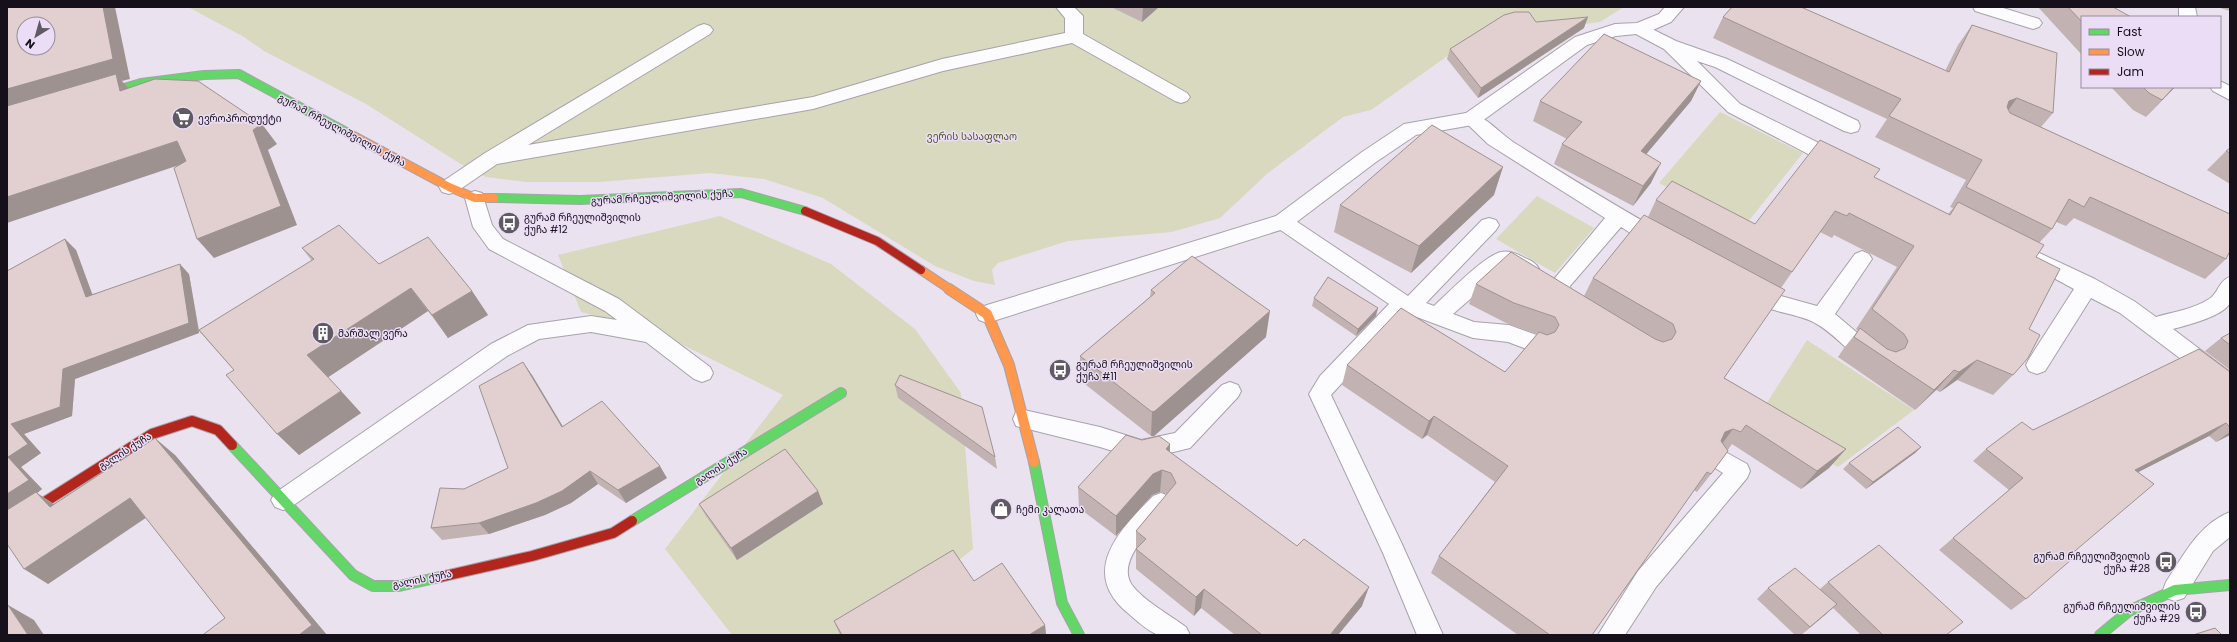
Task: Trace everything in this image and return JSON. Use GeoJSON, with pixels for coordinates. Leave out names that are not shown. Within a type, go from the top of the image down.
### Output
{"type":"FeatureCollection","features":[{"type":"Feature","properties":{"kind":"street"},"geometry":{"type":"LineString","coordinates":[[1079,635],[1062,603],[1024,419],[1009,365],[987,314],[1283,222],[1369,157],[1411,129],[1471,119],[1581,41],[1615,30],[1640,29],[1665,18],[1675,7]]}},
{"type":"Feature","properties":{"kind":"street","name":"გურამ რჩეულიშვილის ქუჩა"},"geometry":{"type":"LineString","coordinates":[[89,99],[141,83],[204,75],[239,74],[449,187],[475,198],[580,200],[741,193],[808,212],[877,241],[987,314]]}},
{"type":"Feature","properties":{"kind":"street","name":"გალის ქუჩა"},"geometry":{"type":"LineString","coordinates":[[7,526],[152,434],[192,420],[218,430],[353,575],[373,586],[398,586],[532,556],[613,533],[841,392]]}},
{"type":"Feature","properties":{"kind":"street"},"geometry":{"type":"LineString","coordinates":[[2100,635],[2129,612],[2175,590],[2230,585]]}},
{"type":"Feature","properties":{"kind":"lane"},"geometry":{"type":"LineString","coordinates":[[1064,7],[1074,16],[1074,37]]}},
{"type":"Feature","properties":{"kind":"lane"},"geometry":{"type":"LineString","coordinates":[[1980,7],[2033,23]]}},
{"type":"Feature","properties":{"kind":"lane"},"geometry":{"type":"LineString","coordinates":[[1640,29],[1670,45],[1721,63],[1851,126]]}},
{"type":"Feature","properties":{"kind":"lane"},"geometry":{"type":"LineString","coordinates":[[449,187],[492,158],[704,30]]}},
{"type":"Feature","properties":{"kind":"lane"},"geometry":{"type":"LineString","coordinates":[[492,158],[813,103],[942,65],[1074,37],[1182,97]]}},
{"type":"Feature","properties":{"kind":"lane"},"geometry":{"type":"LineString","coordinates":[[1670,45],[1734,108],[1853,168]]}},
{"type":"Feature","properties":{"kind":"lane"},"geometry":{"type":"LineString","coordinates":[[2221,88],[2230,94]]}},
{"type":"Feature","properties":{"kind":"lane"},"geometry":{"type":"LineString","coordinates":[[1471,119],[1495,139],[1618,216],[1679,249]]}},
{"type":"Feature","properties":{"kind":"lane"},"geometry":{"type":"LineString","coordinates":[[475,198],[483,227],[496,244],[612,305],[702,373]]}},
{"type":"Feature","properties":{"kind":"lane"},"geometry":{"type":"LineString","coordinates":[[1588,313],[1568,301],[1561,293],[1560,284],[1618,216]]}},
{"type":"Feature","properties":{"kind":"lane"},"geometry":{"type":"LineString","coordinates":[[1283,222],[1407,304],[1473,330],[1509,334],[1537,344]]}},
{"type":"Feature","properties":{"kind":"lane"},"geometry":{"type":"LineString","coordinates":[[1430,635],[1320,394],[1328,382],[1489,225]]}},
{"type":"Feature","properties":{"kind":"lane"},"geometry":{"type":"LineString","coordinates":[[2018,251],[2088,285],[2127,307],[2230,384]]}},
{"type":"Feature","properties":{"kind":"lane"},"geometry":{"type":"LineString","coordinates":[[1437,316],[1469,286],[1503,259],[1511,260],[1560,284]]}},
{"type":"Feature","properties":{"kind":"lane"},"geometry":{"type":"LineString","coordinates":[[1822,316],[1862,259]]}},
{"type":"Feature","properties":{"kind":"lane"},"geometry":{"type":"LineString","coordinates":[[1734,279],[1776,302],[1822,316],[1878,362]]}},
{"type":"Feature","properties":{"kind":"lane"},"geometry":{"type":"LineString","coordinates":[[2037,365],[2088,285]]}},
{"type":"Feature","properties":{"kind":"lane"},"geometry":{"type":"LineString","coordinates":[[2154,326],[2188,317],[2218,304],[2230,285]]}},
{"type":"Feature","properties":{"kind":"lane"},"geometry":{"type":"LineString","coordinates":[[283,500],[499,350],[535,331],[591,324],[652,335]]}},
{"type":"Feature","properties":{"kind":"lane"},"geometry":{"type":"LineString","coordinates":[[1024,419],[1100,437],[1141,450],[1182,441],[1230,391]]}},
{"type":"Feature","properties":{"kind":"lane"},"geometry":{"type":"LineString","coordinates":[[1611,635],[1647,579],[1740,471],[1720,459]]}},
{"type":"Feature","properties":{"kind":"lane"},"geometry":{"type":"LineString","coordinates":[[1161,503],[1128,539],[1115,569],[1122,592],[1177,635]]}},
{"type":"Feature","properties":{"kind":"lane"},"geometry":{"type":"LineString","coordinates":[[2175,590],[2205,543],[2230,522]]}},
{"type":"Feature","properties":{"kind":"green space","name":"ვერის სასაფლაო"},"geometry":{"type":"Polygon","coordinates":[[[188,7],[1624,7],[1600,22],[1534,31],[1449,55],[1371,110],[1343,117],[1268,173],[1220,218],[1172,232],[1068,241],[998,263],[992,270],[995,285],[974,281],[935,266],[823,198],[764,179],[710,173],[599,182],[526,182],[486,177],[459,163],[366,104],[264,51],[244,37],[188,7]]]}},
{"type":"Feature","properties":{"kind":"green space"},"geometry":{"type":"Polygon","coordinates":[[[1720,112],[1803,153],[1743,228],[1659,183],[1720,112]]]}},
{"type":"Feature","properties":{"kind":"green space"},"geometry":{"type":"Polygon","coordinates":[[[1537,196],[1594,228],[1555,273],[1496,239],[1537,196]]]}},
{"type":"Feature","properties":{"kind":"green space"},"geometry":{"type":"Polygon","coordinates":[[[720,216],[831,264],[915,329],[961,393],[973,549],[863,635],[732,635],[665,549],[783,395],[653,330],[581,312],[558,255],[720,216]]]}},
{"type":"Feature","properties":{"kind":"green space"},"geometry":{"type":"Polygon","coordinates":[[[1807,340],[1914,410],[1838,467],[1756,420],[1807,340]]]}},
{"type":"Feature","properties":{"kind":"building"},"geometry":{"type":"Polygon","coordinates":[[[7,7],[103,7],[113,59],[7,89],[7,7]]]}},
{"type":"Feature","properties":{"kind":"building"},"geometry":{"type":"Polygon","coordinates":[[[1732,7],[1801,7],[1949,72],[1972,25],[2057,53],[2053,113],[2017,98],[2009,101],[2007,107],[2010,113],[2230,214],[2230,251],[2226,259],[2090,197],[2084,207],[2069,199],[2052,229],[1966,187],[1982,160],[1889,116],[1901,99],[1723,17],[1732,7]]]}},
{"type":"Feature","properties":{"kind":"building"},"geometry":{"type":"Polygon","coordinates":[[[2068,7],[2113,7],[2129,16],[2081,16],[2081,21],[2068,7]]]}},
{"type":"Feature","properties":{"kind":"building"},"geometry":{"type":"Polygon","coordinates":[[[1515,12],[1529,12],[1536,22],[1588,17],[1481,88],[1450,49],[1504,15],[1515,12]]]}},
{"type":"Feature","properties":{"kind":"building"},"geometry":{"type":"Polygon","coordinates":[[[1604,34],[1701,81],[1641,151],[1661,163],[1643,186],[1562,144],[1582,122],[1540,101],[1604,34]]]}},
{"type":"Feature","properties":{"kind":"building"},"geometry":{"type":"Polygon","coordinates":[[[116,74],[120,91],[155,79],[198,81],[262,124],[253,130],[281,206],[197,239],[174,168],[186,161],[177,141],[7,197],[7,106],[116,74]]]}},
{"type":"Feature","properties":{"kind":"building"},"geometry":{"type":"Polygon","coordinates":[[[2144,88],[2173,88],[2162,100],[2149,93],[2144,88]]]}},
{"type":"Feature","properties":{"kind":"building"},"geometry":{"type":"Polygon","coordinates":[[[1432,125],[1503,167],[1419,246],[1340,205],[1432,125]]]}},
{"type":"Feature","properties":{"kind":"building"},"geometry":{"type":"Polygon","coordinates":[[[1820,140],[1880,169],[1874,177],[1950,215],[1958,202],[2044,245],[2036,257],[2060,269],[2029,329],[2040,335],[2028,358],[2013,375],[1977,360],[1959,372],[1954,370],[1934,390],[1854,337],[1860,328],[1887,349],[1896,352],[1905,348],[1908,341],[1904,334],[1872,309],[1914,246],[1849,213],[1847,216],[1835,211],[1792,272],[1656,200],[1672,181],[1755,224],[1820,140]]]}},
{"type":"Feature","properties":{"kind":"building"},"geometry":{"type":"Polygon","coordinates":[[[1644,215],[1785,290],[1724,378],[1846,449],[1817,471],[1746,425],[1741,432],[1733,429],[1725,432],[1721,441],[1728,451],[1711,474],[1707,472],[1592,635],[1550,635],[1439,556],[1508,466],[1434,416],[1429,421],[1347,365],[1401,308],[1505,372],[1539,332],[1547,335],[1555,332],[1559,325],[1555,317],[1514,303],[1476,284],[1511,252],[1655,339],[1663,342],[1672,339],[1676,332],[1673,324],[1593,278],[1644,215]]]}},
{"type":"Feature","properties":{"kind":"building"},"geometry":{"type":"Polygon","coordinates":[[[339,225],[379,264],[428,237],[472,291],[432,315],[411,288],[307,355],[341,391],[277,434],[226,375],[234,370],[199,330],[314,259],[302,248],[339,225]]]}},
{"type":"Feature","properties":{"kind":"building"},"geometry":{"type":"Polygon","coordinates":[[[65,239],[86,297],[180,264],[189,323],[63,369],[60,407],[11,424],[28,444],[8,457],[29,480],[7,494],[7,271],[65,239]]]}},
{"type":"Feature","properties":{"kind":"building"},"geometry":{"type":"Polygon","coordinates":[[[1192,256],[1270,311],[1152,412],[1080,356],[1155,293],[1151,290],[1192,256]]]}},
{"type":"Feature","properties":{"kind":"building"},"geometry":{"type":"Polygon","coordinates":[[[1328,277],[1378,308],[1358,329],[1314,298],[1328,277]]]}},
{"type":"Feature","properties":{"kind":"building"},"geometry":{"type":"Polygon","coordinates":[[[2230,333],[2230,345],[2221,338],[2230,333]]]}},
{"type":"Feature","properties":{"kind":"building"},"geometry":{"type":"Polygon","coordinates":[[[2199,349],[2230,372],[2230,427],[2226,423],[2135,470],[2154,484],[2069,556],[2072,559],[2026,599],[1953,538],[2023,478],[1986,449],[2022,422],[2033,430],[2199,349]]]}},
{"type":"Feature","properties":{"kind":"building"},"geometry":{"type":"Polygon","coordinates":[[[523,362],[562,427],[602,401],[660,466],[618,490],[590,471],[562,491],[536,503],[479,523],[431,528],[440,488],[464,489],[508,468],[479,386],[523,362]]]}},
{"type":"Feature","properties":{"kind":"building"},"geometry":{"type":"Polygon","coordinates":[[[900,375],[982,407],[995,457],[895,385],[900,375]]]}},
{"type":"Feature","properties":{"kind":"building"},"geometry":{"type":"Polygon","coordinates":[[[1898,427],[1921,447],[1873,482],[1849,463],[1898,427]]]}},
{"type":"Feature","properties":{"kind":"building"},"geometry":{"type":"Polygon","coordinates":[[[1126,435],[1142,440],[1159,436],[1170,444],[1166,449],[1297,546],[1304,539],[1369,587],[1330,635],[1262,635],[1204,589],[1196,597],[1136,549],[1146,539],[1136,531],[1176,483],[1171,473],[1162,470],[1153,474],[1116,516],[1078,487],[1126,435]]]}},
{"type":"Feature","properties":{"kind":"building"},"geometry":{"type":"Polygon","coordinates":[[[155,438],[312,625],[299,635],[205,635],[204,634],[225,618],[130,498],[24,569],[7,544],[7,510],[36,492],[50,507],[155,438]]]}},
{"type":"Feature","properties":{"kind":"building"},"geometry":{"type":"Polygon","coordinates":[[[785,449],[818,491],[731,548],[699,504],[785,449]]]}},
{"type":"Feature","properties":{"kind":"building"},"geometry":{"type":"Polygon","coordinates":[[[1879,545],[1963,622],[1946,635],[1883,635],[1828,582],[1879,545]]]}},
{"type":"Feature","properties":{"kind":"building"},"geometry":{"type":"Polygon","coordinates":[[[953,550],[974,581],[1002,563],[1045,625],[1029,635],[842,635],[834,621],[953,550]]]}},
{"type":"Feature","properties":{"kind":"building"},"geometry":{"type":"Polygon","coordinates":[[[1795,568],[1837,604],[1810,627],[1768,588],[1795,568]]]}},
{"type":"Feature","properties":{"kind":"building"},"geometry":{"type":"Polygon","coordinates":[[[8,605],[28,635],[7,635],[8,605]]]}},
{"type":"Feature","properties":{"kind":"building"},"geometry":{"type":"Polygon","coordinates":[[[2215,628],[2222,635],[2193,635],[2215,628]]]}},
{"type":"Feature","properties":{"kind":"traffic: fast"},"geometry":{"type":"LineString","coordinates":[[100,95],[141,83],[204,75],[239,74],[348,133]]}},
{"type":"Feature","properties":{"kind":"traffic: fast"},"geometry":{"type":"LineString","coordinates":[[494,198],[580,200],[741,193],[805,211]]}},
{"type":"Feature","properties":{"kind":"traffic: fast"},"geometry":{"type":"LineString","coordinates":[[632,521],[841,393]]}},
{"type":"Feature","properties":{"kind":"traffic: fast"},"geometry":{"type":"LineString","coordinates":[[232,445],[353,575],[373,586],[399,586],[440,577]]}},
{"type":"Feature","properties":{"kind":"traffic: fast"},"geometry":{"type":"LineString","coordinates":[[1034,462],[1062,603],[1079,635]]}},
{"type":"Feature","properties":{"kind":"traffic: fast"},"geometry":{"type":"LineString","coordinates":[[2100,635],[2129,611],[2175,590],[2230,585]]}},
{"type":"Feature","properties":{"kind":"traffic: slow"},"geometry":{"type":"LineString","coordinates":[[348,133],[449,187],[475,198],[494,198]]}},
{"type":"Feature","properties":{"kind":"traffic: slow"},"geometry":{"type":"LineString","coordinates":[[921,270],[987,314],[1009,365],[1034,462]]}},
{"type":"Feature","properties":{"kind":"traffic: jam"},"geometry":{"type":"LineString","coordinates":[[805,211],[877,241],[921,270]]}},
{"type":"Feature","properties":{"kind":"traffic: jam"},"geometry":{"type":"LineString","coordinates":[[7,526],[152,434],[192,421],[218,430],[232,445]]}},
{"type":"Feature","properties":{"kind":"traffic: jam"},"geometry":{"type":"LineString","coordinates":[[440,577],[532,556],[613,533],[632,521]]}},
{"type":"Feature","properties":{"kind":"place","name":"ევროპროდუქტი"},"geometry":{"type":"Point","coordinates":[183,118]}},
{"type":"Feature","properties":{"kind":"place","name":"გურამ რჩეულიშვილის ქუჩა #12"},"geometry":{"type":"Point","coordinates":[509,223]}},
{"type":"Feature","properties":{"kind":"place","name":"მარშალ ვერა"},"geometry":{"type":"Point","coordinates":[323,333]}},
{"type":"Feature","properties":{"kind":"place","name":"გურამ რჩეულიშვილის ქუჩა #11"},"geometry":{"type":"Point","coordinates":[1060,370]}},
{"type":"Feature","properties":{"kind":"place","name":"ჩემი კალათა"},"geometry":{"type":"Point","coordinates":[1001,509]}},
{"type":"Feature","properties":{"kind":"place","name":"გურამ რჩეულიშვილის ქუჩა #28"},"geometry":{"type":"Point","coordinates":[2166,562]}},
{"type":"Feature","properties":{"kind":"place","name":"გურამ რჩეულიშვილის ქუჩა #29"},"geometry":{"type":"Point","coordinates":[2196,612]}}]}
